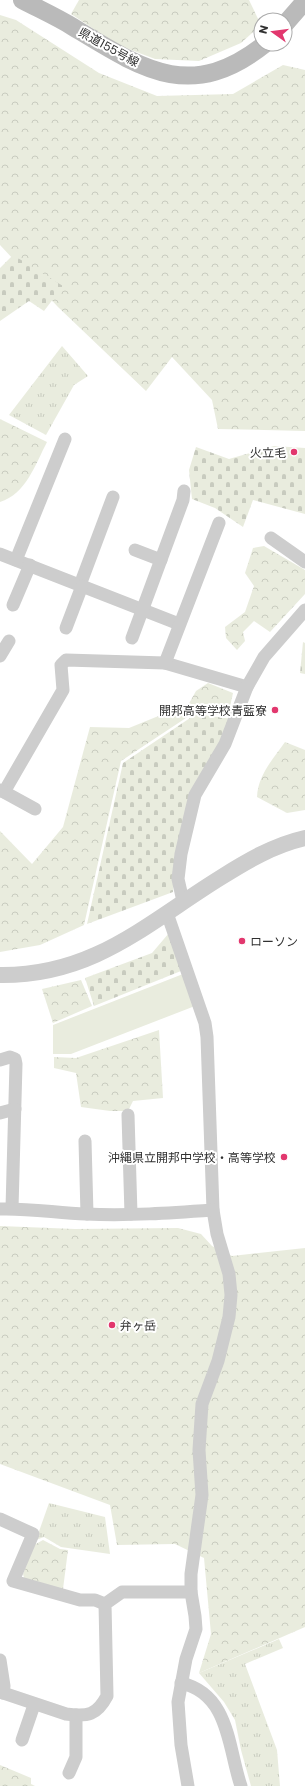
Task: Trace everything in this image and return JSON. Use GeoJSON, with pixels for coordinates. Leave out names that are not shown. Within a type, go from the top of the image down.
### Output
{"type":"FeatureCollection","features":[{"type":"Feature","properties":{"kind":"main road","name":"県道155号線"},"geometry":{"type":"LineString","coordinates":[[22,0],[66,23],[133,63],[169,75],[188,76],[215,72],[240,62],[254,52]]}},
{"type":"Feature","properties":{"kind":"main road"},"geometry":{"type":"LineString","coordinates":[[293,15],[305,1]]}},
{"type":"Feature","properties":{"kind":"street"},"geometry":{"type":"LineString","coordinates":[[16,560],[65,439]]}},
{"type":"Feature","properties":{"kind":"street"},"geometry":{"type":"LineString","coordinates":[[132,638],[183,500],[184,491]]}},
{"type":"Feature","properties":{"kind":"street"},"geometry":{"type":"LineString","coordinates":[[66,628],[112,497]]}},
{"type":"Feature","properties":{"kind":"street"},"geometry":{"type":"LineString","coordinates":[[165,663],[219,523]]}},
{"type":"Feature","properties":{"kind":"street"},"geometry":{"type":"LineString","coordinates":[[271,538],[305,562]]}},
{"type":"Feature","properties":{"kind":"street"},"geometry":{"type":"LineString","coordinates":[[135,550],[161,560]]}},
{"type":"Feature","properties":{"kind":"street"},"geometry":{"type":"LineString","coordinates":[[0,554],[179,624]]}},
{"type":"Feature","properties":{"kind":"street"},"geometry":{"type":"LineString","coordinates":[[13,605],[30,566]]}},
{"type":"Feature","properties":{"kind":"street"},"geometry":{"type":"LineString","coordinates":[[183,901],[178,879],[181,854],[195,795],[225,744],[247,687],[264,657],[305,610]]}},
{"type":"Feature","properties":{"kind":"street"},"geometry":{"type":"LineString","coordinates":[[0,656],[9,641]]}},
{"type":"Feature","properties":{"kind":"street"},"geometry":{"type":"LineString","coordinates":[[35,809],[2,791],[63,690],[61,665],[66,660],[165,663],[247,687]]}},
{"type":"Feature","properties":{"kind":"street"},"geometry":{"type":"LineString","coordinates":[[0,975],[44,972],[75,964],[94,957],[130,938],[183,901],[262,853],[305,838]]}},
{"type":"Feature","properties":{"kind":"street"},"geometry":{"type":"LineString","coordinates":[[167,913],[205,1023],[207,1037],[213,1210],[217,1234],[228,1274],[231,1296],[229,1317],[218,1361],[202,1404],[199,1450],[202,1495],[192,1556],[191,1592],[196,1629],[186,1659],[178,1702],[178,1720],[188,1786]]}},
{"type":"Feature","properties":{"kind":"street"},"geometry":{"type":"LineString","coordinates":[[0,1060],[10,1057],[15,1059],[16,1064],[15,1109],[6,1209],[86,1214],[131,1214],[213,1210]]}},
{"type":"Feature","properties":{"kind":"street"},"geometry":{"type":"LineString","coordinates":[[0,1113],[15,1109]]}},
{"type":"Feature","properties":{"kind":"street"},"geometry":{"type":"LineString","coordinates":[[128,1115],[131,1214]]}},
{"type":"Feature","properties":{"kind":"street"},"geometry":{"type":"LineString","coordinates":[[85,1141],[86,1214]]}},
{"type":"Feature","properties":{"kind":"street"},"geometry":{"type":"LineString","coordinates":[[0,1519],[33,1534],[10,1585],[80,1600],[95,1600],[105,1604]]}},
{"type":"Feature","properties":{"kind":"street"},"geometry":{"type":"LineString","coordinates":[[105,1604],[122,1592],[191,1592]]}},
{"type":"Feature","properties":{"kind":"street"},"geometry":{"type":"LineString","coordinates":[[0,1660],[4,1686],[1,1693],[34,1705],[66,1714],[76,1716],[93,1714],[102,1705],[107,1696],[105,1604]]}},
{"type":"Feature","properties":{"kind":"street"},"geometry":{"type":"LineString","coordinates":[[181,1683],[188,1685],[204,1694],[220,1711],[226,1723],[241,1786]]}},
{"type":"Feature","properties":{"kind":"street"},"geometry":{"type":"LineString","coordinates":[[22,1740],[34,1705]]}},
{"type":"Feature","properties":{"kind":"street"},"geometry":{"type":"LineString","coordinates":[[69,1773],[76,1757],[76,1716]]}},
{"type":"Feature","properties":{"kind":"green space"},"geometry":{"type":"Polygon","coordinates":[[[79,0],[249,0],[255,12],[253,12],[253,32],[241,43],[199,61],[155,59],[118,45],[71,14],[79,0]]]}},
{"type":"Feature","properties":{"kind":"green space"},"geometry":{"type":"Polygon","coordinates":[[[0,15],[16,20],[99,73],[157,96],[233,94],[283,65],[305,70],[305,431],[218,429],[212,400],[172,357],[146,391],[58,307],[0,245],[0,15]]]}},
{"type":"Feature","properties":{"kind":"green space"},"geometry":{"type":"Polygon","coordinates":[[[13,255],[63,286],[44,311],[29,301],[0,321],[0,268],[13,255]]]}},
{"type":"Feature","properties":{"kind":"green space"},"geometry":{"type":"Polygon","coordinates":[[[62,346],[88,376],[74,385],[46,435],[9,415],[62,346]]]}},
{"type":"Feature","properties":{"kind":"green space"},"geometry":{"type":"Polygon","coordinates":[[[0,419],[47,442],[34,469],[23,486],[9,498],[0,502],[0,419]]]}},
{"type":"Feature","properties":{"kind":"green space"},"geometry":{"type":"Polygon","coordinates":[[[274,446],[305,448],[305,514],[253,500],[243,527],[215,508],[192,499],[189,470],[196,447],[229,459],[274,446]]]}},
{"type":"Feature","properties":{"kind":"green space"},"geometry":{"type":"Polygon","coordinates":[[[264,546],[305,570],[305,594],[270,632],[254,621],[243,632],[245,641],[237,650],[226,638],[225,627],[245,612],[254,586],[245,573],[253,548],[264,546]]]}},
{"type":"Feature","properties":{"kind":"green space"},"geometry":{"type":"Polygon","coordinates":[[[303,642],[305,643],[305,674],[300,673],[303,642]]]}},
{"type":"Feature","properties":{"kind":"green space"},"geometry":{"type":"Polygon","coordinates":[[[208,683],[233,693],[228,716],[195,712],[121,761],[84,925],[40,945],[0,952],[0,831],[32,864],[63,827],[90,727],[129,728],[187,707],[196,691],[208,683]]]}},
{"type":"Feature","properties":{"kind":"green space"},"geometry":{"type":"Polygon","coordinates":[[[196,714],[233,719],[194,793],[175,862],[173,892],[87,924],[123,763],[196,714]]]}},
{"type":"Feature","properties":{"kind":"green space"},"geometry":{"type":"Polygon","coordinates":[[[285,742],[305,750],[305,810],[287,813],[257,797],[263,774],[285,742]]]}},
{"type":"Feature","properties":{"kind":"green space"},"geometry":{"type":"Polygon","coordinates":[[[169,933],[181,971],[94,1006],[85,978],[152,953],[169,933]]]}},
{"type":"Feature","properties":{"kind":"green space"},"geometry":{"type":"Polygon","coordinates":[[[183,974],[195,1006],[71,1054],[53,1054],[53,1025],[183,974]]]}},
{"type":"Feature","properties":{"kind":"green space"},"geometry":{"type":"Polygon","coordinates":[[[81,980],[92,1006],[53,1023],[42,989],[81,980]]]}},
{"type":"Feature","properties":{"kind":"green space"},"geometry":{"type":"Polygon","coordinates":[[[159,1030],[163,1098],[133,1101],[128,1111],[110,1111],[81,1107],[76,1073],[54,1068],[54,1057],[76,1058],[159,1030]]]}},
{"type":"Feature","properties":{"kind":"green space"},"geometry":{"type":"Polygon","coordinates":[[[0,1226],[75,1229],[178,1228],[201,1234],[212,1246],[232,1256],[305,1248],[305,1627],[199,1673],[211,1634],[204,1558],[175,1544],[117,1545],[110,1505],[0,1464],[0,1226]]]}},
{"type":"Feature","properties":{"kind":"green space"},"geometry":{"type":"Polygon","coordinates":[[[49,1503],[105,1517],[110,1554],[61,1547],[44,1537],[36,1540],[49,1503]]]}},
{"type":"Feature","properties":{"kind":"green space"},"geometry":{"type":"Polygon","coordinates":[[[43,1540],[60,1549],[68,1550],[63,1589],[25,1581],[23,1574],[34,1545],[43,1540]]]}},
{"type":"Feature","properties":{"kind":"green space"},"geometry":{"type":"Polygon","coordinates":[[[279,1639],[283,1648],[245,1664],[277,1750],[280,1786],[251,1786],[241,1750],[235,1720],[224,1702],[199,1673],[279,1639]]]}},
{"type":"Feature","properties":{"kind":"green space"},"geometry":{"type":"Polygon","coordinates":[[[0,1765],[31,1778],[31,1784],[35,1786],[0,1786],[0,1765]]]}},
{"type":"Feature","properties":{"kind":"place","name":"火立毛"},"geometry":{"type":"Point","coordinates":[294,452]}},
{"type":"Feature","properties":{"kind":"place","name":"開邦高等学校青藍寮"},"geometry":{"type":"Point","coordinates":[275,710]}},
{"type":"Feature","properties":{"kind":"place","name":"ローソン"},"geometry":{"type":"Point","coordinates":[242,941]}},
{"type":"Feature","properties":{"kind":"place","name":"沖縄県立開邦中学校・高等学校"},"geometry":{"type":"Point","coordinates":[284,1157]}},
{"type":"Feature","properties":{"kind":"place","name":"弁ヶ岳"},"geometry":{"type":"Point","coordinates":[112,1325]}}]}
